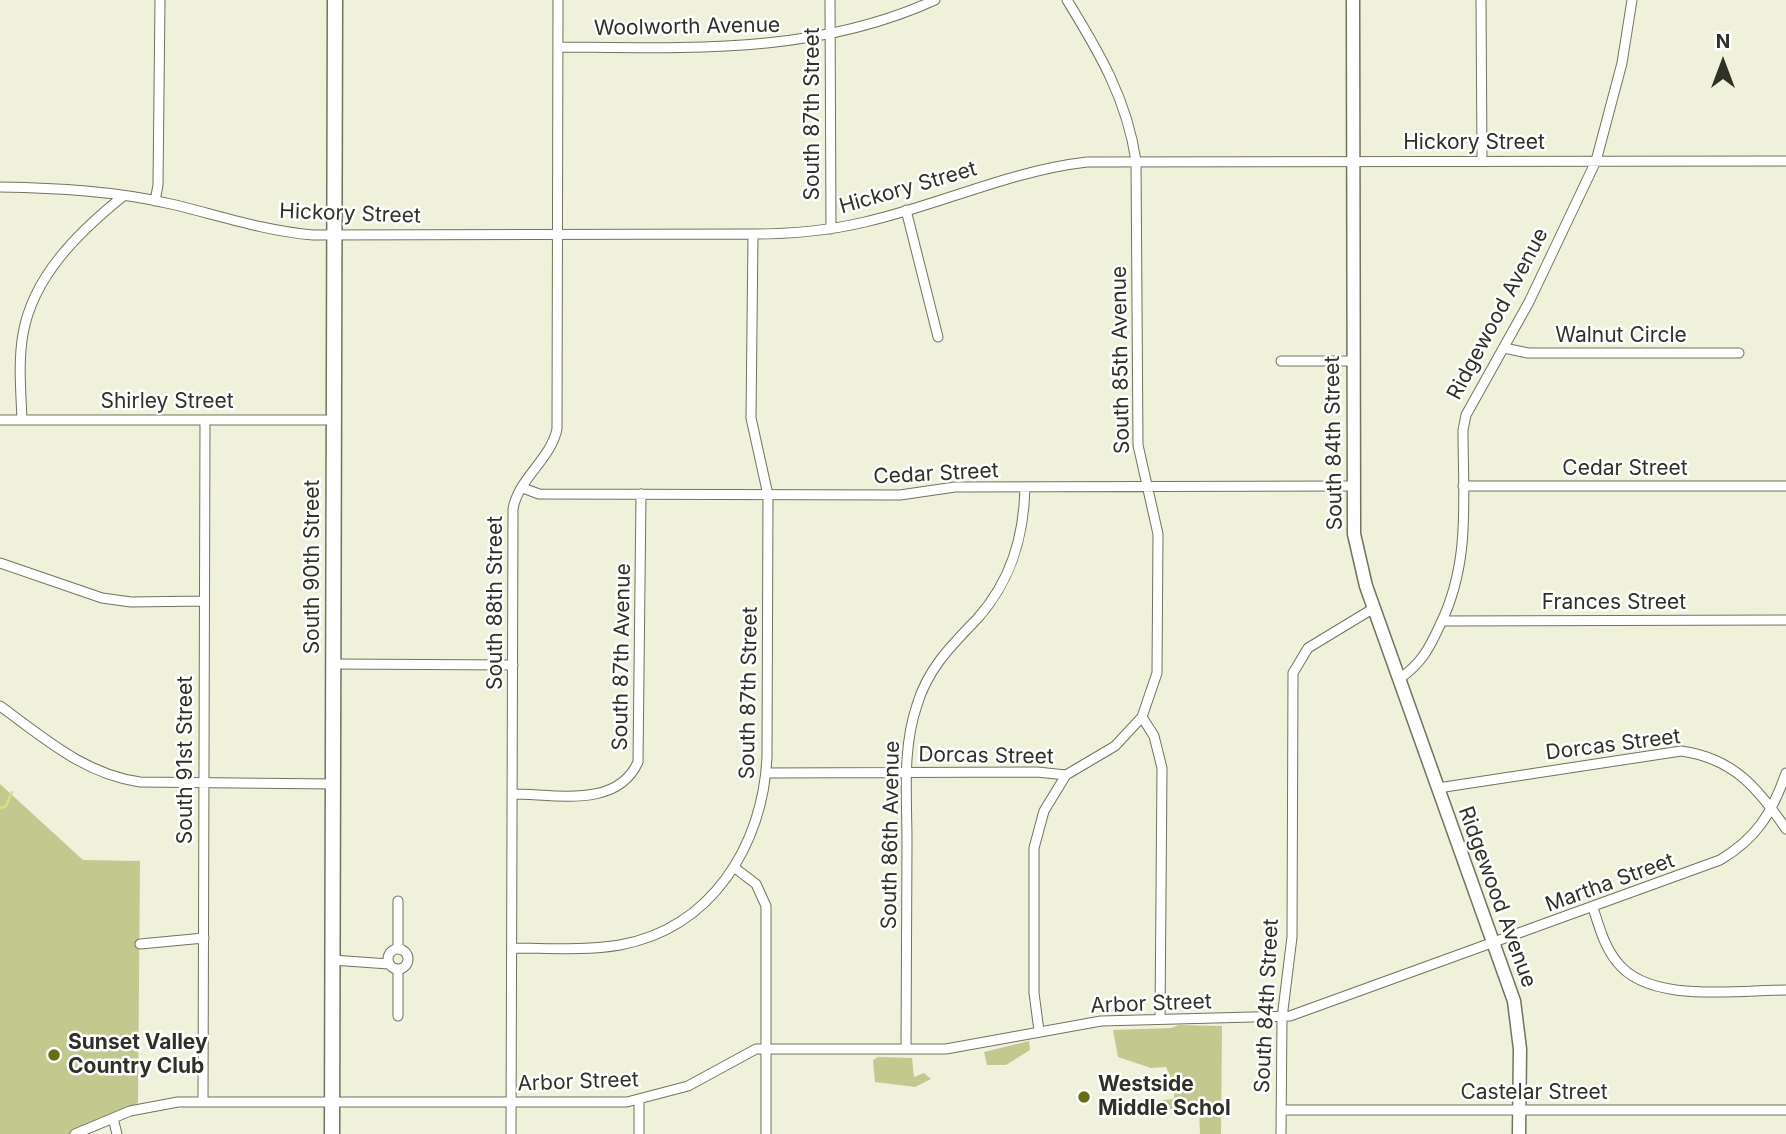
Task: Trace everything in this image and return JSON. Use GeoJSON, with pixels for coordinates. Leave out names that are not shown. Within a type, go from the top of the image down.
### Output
{"type":"FeatureCollection","features":[{"type":"Feature","properties":{"kind":"main road","name":"South 90th Street"},"geometry":{"type":"LineString","coordinates":[[332,1134],[335,0]]}},
{"type":"Feature","properties":{"kind":"main road","name":"South 84th Street"},"geometry":{"type":"LineString","coordinates":[[1353,0],[1352,486],[1357,552],[1374,608]]}},
{"type":"Feature","properties":{"kind":"main road","name":"Ridgewood Avenue"},"geometry":{"type":"LineString","coordinates":[[1374,608],[1495,943],[1517,1015],[1519,1134]]}},
{"type":"Feature","properties":{"kind":"street"},"geometry":{"type":"LineString","coordinates":[[155,201],[159,172],[160,0]]}},
{"type":"Feature","properties":{"kind":"street","name":"South 88th Street"},"geometry":{"type":"LineString","coordinates":[[511,1134],[513,509],[553,441],[557,429],[558,0]]}},
{"type":"Feature","properties":{"kind":"street","name":"South 87th Street"},"geometry":{"type":"LineString","coordinates":[[830,0],[831,229]]}},
{"type":"Feature","properties":{"kind":"street","name":"Woolworth Avenue"},"geometry":{"type":"LineString","coordinates":[[558,47],[743,47],[831,34],[881,21],[935,0]]}},
{"type":"Feature","properties":{"kind":"street","name":"South 85th Avenue"},"geometry":{"type":"LineString","coordinates":[[1067,0],[1114,79],[1128,120],[1136,161],[1138,445],[1158,534],[1158,657],[1153,689],[1142,717]]}},
{"type":"Feature","properties":{"kind":"street"},"geometry":{"type":"LineString","coordinates":[[1481,0],[1482,160]]}},
{"type":"Feature","properties":{"kind":"street","name":"Ridgewood Avenue"},"geometry":{"type":"LineString","coordinates":[[1399,679],[1421,662],[1442,621],[1462,565],[1466,415],[1504,348],[1597,161],[1622,63],[1632,0]]}},
{"type":"Feature","properties":{"kind":"street","name":"Hickory Street"},"geometry":{"type":"LineString","coordinates":[[0,187],[63,189],[155,201],[270,229],[334,235],[753,234],[831,229],[906,210],[1045,168],[1087,162],[1786,161]]}},
{"type":"Feature","properties":{"kind":"street"},"geometry":{"type":"LineString","coordinates":[[22,420],[22,343],[33,300],[65,251],[122,197]]}},
{"type":"Feature","properties":{"kind":"street"},"geometry":{"type":"LineString","coordinates":[[906,210],[938,337]]}},
{"type":"Feature","properties":{"kind":"street","name":"South 87th Street"},"geometry":{"type":"LineString","coordinates":[[512,948],[595,948],[643,938],[696,908],[717,890],[734,868],[757,823],[766,773],[768,495],[751,418],[753,234]]}},
{"type":"Feature","properties":{"kind":"street","name":"Walnut Circle"},"geometry":{"type":"LineString","coordinates":[[1504,348],[1528,353],[1739,353]]}},
{"type":"Feature","properties":{"kind":"street"},"geometry":{"type":"LineString","coordinates":[[1281,361],[1352,361]]}},
{"type":"Feature","properties":{"kind":"street","name":"South 91st Street"},"geometry":{"type":"LineString","coordinates":[[203,1101],[205,419]]}},
{"type":"Feature","properties":{"kind":"street","name":"Shirley Street"},"geometry":{"type":"LineString","coordinates":[[0,420],[334,419]]}},
{"type":"Feature","properties":{"kind":"street","name":"Cedar Street"},"geometry":{"type":"LineString","coordinates":[[523,488],[539,494],[900,495],[955,487],[1352,486]]}},
{"type":"Feature","properties":{"kind":"street","name":"Cedar Street"},"geometry":{"type":"LineString","coordinates":[[1463,486],[1786,486]]}},
{"type":"Feature","properties":{"kind":"street","name":"South 86th Avenue"},"geometry":{"type":"LineString","coordinates":[[906,1049],[907,772],[911,725],[926,681],[945,651],[990,602],[1012,565],[1022,529],[1025,487]]}},
{"type":"Feature","properties":{"kind":"street","name":"South 87th Avenue"},"geometry":{"type":"LineString","coordinates":[[512,794],[593,795],[608,792],[624,783],[634,770],[640,753],[641,494]]}},
{"type":"Feature","properties":{"kind":"street"},"geometry":{"type":"LineString","coordinates":[[0,562],[102,598],[131,602],[204,601]]}},
{"type":"Feature","properties":{"kind":"street","name":"South 84th Street"},"geometry":{"type":"LineString","coordinates":[[1282,1134],[1282,1017],[1292,937],[1293,673],[1308,648],[1374,608]]}},
{"type":"Feature","properties":{"kind":"street","name":"Frances Street"},"geometry":{"type":"LineString","coordinates":[[1442,621],[1786,620]]}},
{"type":"Feature","properties":{"kind":"street"},"geometry":{"type":"LineString","coordinates":[[333,664],[513,665]]}},
{"type":"Feature","properties":{"kind":"street"},"geometry":{"type":"LineString","coordinates":[[0,706],[69,756],[95,771],[139,782],[333,784]]}},
{"type":"Feature","properties":{"kind":"street"},"geometry":{"type":"LineString","coordinates":[[1142,717],[1154,736],[1161,768],[1160,1019]]}},
{"type":"Feature","properties":{"kind":"street","name":"Dorcas Street"},"geometry":{"type":"LineString","coordinates":[[766,773],[1066,775],[1115,746],[1142,717]]}},
{"type":"Feature","properties":{"kind":"street","name":"Dorcas Street"},"geometry":{"type":"LineString","coordinates":[[1438,788],[1681,751],[1709,757],[1732,768],[1753,785],[1786,829]]}},
{"type":"Feature","properties":{"kind":"street"},"geometry":{"type":"LineString","coordinates":[[1773,809],[1786,773]]}},
{"type":"Feature","properties":{"kind":"street"},"geometry":{"type":"LineString","coordinates":[[1039,1031],[1034,992],[1034,848],[1044,811],[1066,775]]}},
{"type":"Feature","properties":{"kind":"street","name":"Martha Street"},"geometry":{"type":"LineString","coordinates":[[1282,1017],[1593,908],[1720,860],[1758,829],[1773,809]]}},
{"type":"Feature","properties":{"kind":"street"},"geometry":{"type":"LineString","coordinates":[[734,868],[756,884],[766,906],[765,1134]]}},
{"type":"Feature","properties":{"kind":"street"},"geometry":{"type":"LineString","coordinates":[[398,901],[398,948],[392,962],[398,1016]]}},
{"type":"Feature","properties":{"kind":"street"},"geometry":{"type":"LineString","coordinates":[[1593,908],[1605,943],[1616,962],[1644,984],[1670,990],[1786,990]]}},
{"type":"Feature","properties":{"kind":"street"},"geometry":{"type":"LineString","coordinates":[[140,944],[204,938]]}},
{"type":"Feature","properties":{"kind":"street"},"geometry":{"type":"LineString","coordinates":[[332,960],[392,962],[405,966],[409,959],[405,951],[398,948]]}},
{"type":"Feature","properties":{"kind":"street","name":"Arbor Street"},"geometry":{"type":"LineString","coordinates":[[75,1134],[155,1105],[203,1101],[607,1103],[639,1099],[688,1086],[749,1051],[766,1048],[969,1047],[1039,1031],[1101,1021],[1282,1017]]}},
{"type":"Feature","properties":{"kind":"street"},"geometry":{"type":"LineString","coordinates":[[639,1099],[639,1134]]}},
{"type":"Feature","properties":{"kind":"street","name":"Castelar Street"},"geometry":{"type":"LineString","coordinates":[[1282,1110],[1786,1110]]}},
{"type":"Feature","properties":{"kind":"street"},"geometry":{"type":"LineString","coordinates":[[113,1118],[117,1134]]}},
{"type":"Feature","properties":{"kind":"green space","name":"Sunset Valley Country Club"},"geometry":{"type":"Polygon","coordinates":[[[0,784],[83,860],[140,861],[138,1103],[70,1134],[0,1134],[0,784]]]}},
{"type":"Feature","properties":{"kind":"green space"},"geometry":{"type":"Polygon","coordinates":[[[1179,1025],[1222,1026],[1221,1134],[1200,1134],[1199,1110],[1162,1109],[1162,1100],[1174,1099],[1174,1085],[1166,1067],[1151,1068],[1118,1057],[1113,1030],[1171,1028],[1179,1025]]]}},
{"type":"Feature","properties":{"kind":"green space"},"geometry":{"type":"Polygon","coordinates":[[[1029,1041],[1030,1050],[1006,1065],[987,1065],[984,1052],[1029,1041]]]}},
{"type":"Feature","properties":{"kind":"green space"},"geometry":{"type":"Polygon","coordinates":[[[878,1057],[912,1058],[914,1077],[924,1073],[931,1079],[915,1087],[875,1082],[873,1060],[878,1057]]]}},
{"type":"Feature","properties":{"kind":"waterway"},"geometry":{"type":"LineString","coordinates":[[0,808],[6,806],[12,792]]}},
{"type":"Feature","properties":{"kind":"place","name":"Sunset Valley Country Club"},"geometry":{"type":"Point","coordinates":[54,1055]}},
{"type":"Feature","properties":{"kind":"place","name":"Westside Middle Schol"},"geometry":{"type":"Point","coordinates":[1084,1097]}}]}
